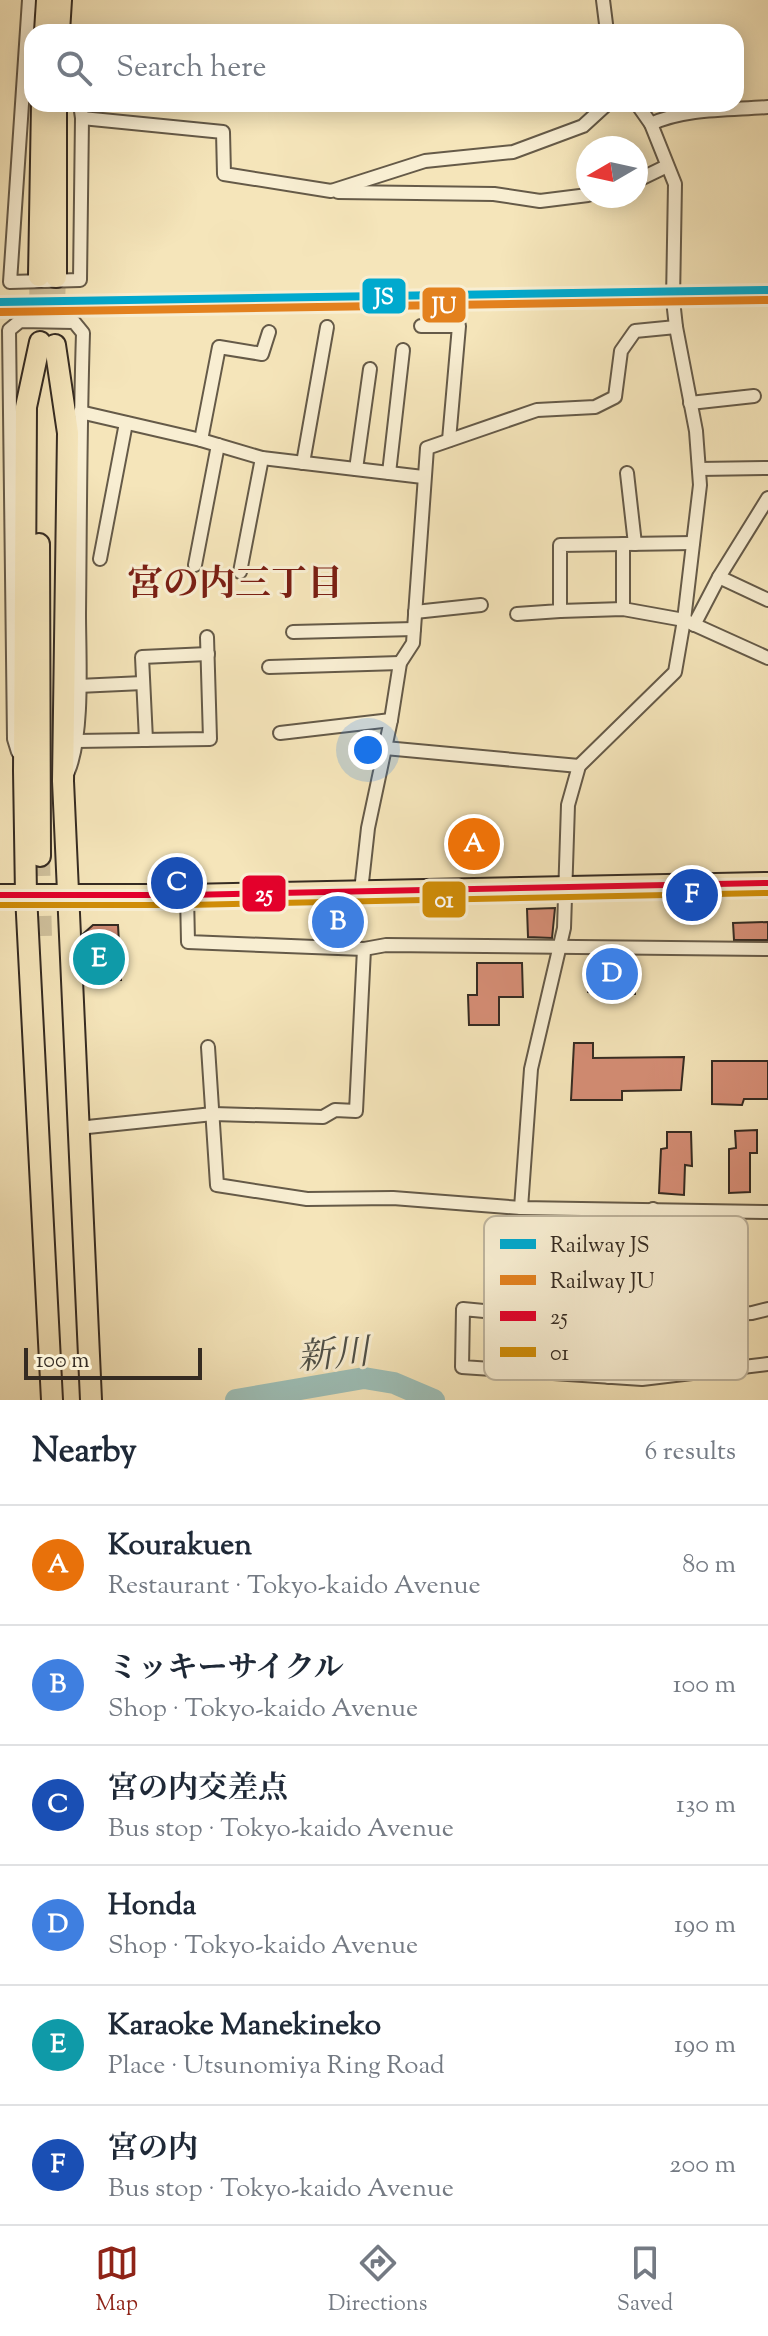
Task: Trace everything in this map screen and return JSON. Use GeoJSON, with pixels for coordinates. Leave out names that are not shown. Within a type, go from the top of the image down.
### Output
{"type":"FeatureCollection","features":[{"type":"Feature","properties":{"kind":"highway"},"geometry":{"type":"LineString","coordinates":[[42,112],[48,277],[56,112]]}},
{"type":"Feature","properties":{"kind":"highway"},"geometry":{"type":"LineString","coordinates":[[47,336],[26,407],[24,771],[26,895],[52,1400]]}},
{"type":"Feature","properties":{"kind":"highway"},"geometry":{"type":"LineString","coordinates":[[47,336],[68,433],[63,781],[91,1400]]}},
{"type":"Feature","properties":{"kind":"highway"},"geometry":{"type":"LineString","coordinates":[[47,336],[47,858]]}},
{"type":"Feature","properties":{"kind":"highway"},"geometry":{"type":"LineString","coordinates":[[0,895],[187,895],[768,883]]}},
{"type":"Feature","properties":{"kind":"highway"},"geometry":{"type":"LineString","coordinates":[[64,1400],[49,937],[78,1400]]}},
{"type":"Feature","properties":{"kind":"street"},"geometry":{"type":"LineString","coordinates":[[27,24],[29,0]]}},
{"type":"Feature","properties":{"kind":"street"},"geometry":{"type":"LineString","coordinates":[[603,0],[606,24]]}},
{"type":"Feature","properties":{"kind":"street"},"geometry":{"type":"LineString","coordinates":[[24,52],[6,239],[10,282],[80,280],[81,112]]}},
{"type":"Feature","properties":{"kind":"street"},"geometry":{"type":"LineString","coordinates":[[744,109],[768,107]]}},
{"type":"Feature","properties":{"kind":"street"},"geometry":{"type":"LineString","coordinates":[[331,191],[425,161],[513,152],[583,126],[598,112]]}},
{"type":"Feature","properties":{"kind":"street"},"geometry":{"type":"LineString","coordinates":[[521,1208],[531,1069],[564,928],[568,805],[579,766],[675,672],[689,622],[699,469],[676,327],[672,276],[675,184],[651,124],[643,112]]}},
{"type":"Feature","properties":{"kind":"street"},"geometry":{"type":"LineString","coordinates":[[651,124],[665,118],[709,112]]}},
{"type":"Feature","properties":{"kind":"street"},"geometry":{"type":"LineString","coordinates":[[82,118],[223,132],[224,174],[368,194],[494,194],[540,201],[576,196]]}},
{"type":"Feature","properties":{"kind":"street"},"geometry":{"type":"LineString","coordinates":[[648,175],[667,166]]}},
{"type":"Feature","properties":{"kind":"street"},"geometry":{"type":"LineString","coordinates":[[24,771],[14,739],[7,688],[4,404],[9,330],[20,321],[74,322],[83,333],[78,686],[74,758],[63,781]]}},
{"type":"Feature","properties":{"kind":"street"},"geometry":{"type":"LineString","coordinates":[[421,326],[459,326],[449,440]]}},
{"type":"Feature","properties":{"kind":"street"},"geometry":{"type":"LineString","coordinates":[[303,463],[327,327]]}},
{"type":"Feature","properties":{"kind":"street"},"geometry":{"type":"LineString","coordinates":[[361,891],[368,828],[400,663],[413,643],[427,448],[537,410],[595,407],[615,397],[621,351],[635,331],[676,327]]}},
{"type":"Feature","properties":{"kind":"street"},"geometry":{"type":"LineString","coordinates":[[201,440],[219,347],[262,354],[269,332]]}},
{"type":"Feature","properties":{"kind":"street"},"geometry":{"type":"LineString","coordinates":[[389,473],[403,350]]}},
{"type":"Feature","properties":{"kind":"street"},"geometry":{"type":"LineString","coordinates":[[356,469],[370,369]]}},
{"type":"Feature","properties":{"kind":"street"},"geometry":{"type":"LineString","coordinates":[[690,403],[754,396]]}},
{"type":"Feature","properties":{"kind":"street"},"geometry":{"type":"LineString","coordinates":[[80,412],[201,440],[262,458],[423,477]]}},
{"type":"Feature","properties":{"kind":"street"},"geometry":{"type":"LineString","coordinates":[[100,559],[126,423]]}},
{"type":"Feature","properties":{"kind":"street"},"geometry":{"type":"LineString","coordinates":[[195,565],[218,445]]}},
{"type":"Feature","properties":{"kind":"street"},"geometry":{"type":"LineString","coordinates":[[240,572],[262,458]]}},
{"type":"Feature","properties":{"kind":"street"},"geometry":{"type":"LineString","coordinates":[[699,469],[768,468]]}},
{"type":"Feature","properties":{"kind":"street"},"geometry":{"type":"LineString","coordinates":[[623,609],[629,544],[627,473]]}},
{"type":"Feature","properties":{"kind":"street"},"geometry":{"type":"LineString","coordinates":[[689,622],[768,498]]}},
{"type":"Feature","properties":{"kind":"street"},"geometry":{"type":"LineString","coordinates":[[560,611],[560,545],[693,543]]}},
{"type":"Feature","properties":{"kind":"street"},"geometry":{"type":"LineString","coordinates":[[719,577],[768,600]]}},
{"type":"Feature","properties":{"kind":"street"},"geometry":{"type":"LineString","coordinates":[[415,612],[481,605]]}},
{"type":"Feature","properties":{"kind":"street"},"geometry":{"type":"LineString","coordinates":[[517,614],[623,609],[689,622],[768,658]]}},
{"type":"Feature","properties":{"kind":"street"},"geometry":{"type":"LineString","coordinates":[[293,632],[414,629]]}},
{"type":"Feature","properties":{"kind":"street"},"geometry":{"type":"LineString","coordinates":[[76,741],[210,739],[207,637]]}},
{"type":"Feature","properties":{"kind":"street"},"geometry":{"type":"LineString","coordinates":[[146,740],[142,657],[208,654]]}},
{"type":"Feature","properties":{"kind":"street"},"geometry":{"type":"LineString","coordinates":[[269,667],[400,663]]}},
{"type":"Feature","properties":{"kind":"street"},"geometry":{"type":"LineString","coordinates":[[78,686],[143,683]]}},
{"type":"Feature","properties":{"kind":"street"},"geometry":{"type":"LineString","coordinates":[[280,733],[391,720]]}},
{"type":"Feature","properties":{"kind":"street"},"geometry":{"type":"LineString","coordinates":[[385,748],[579,766]]}},
{"type":"Feature","properties":{"kind":"street"},"geometry":{"type":"LineString","coordinates":[[187,895],[188,942],[364,949],[386,945],[768,949]]}},
{"type":"Feature","properties":{"kind":"street"},"geometry":{"type":"LineString","coordinates":[[78,1128],[213,1114],[323,1117],[335,1110],[356,1111],[364,949]]}},
{"type":"Feature","properties":{"kind":"street"},"geometry":{"type":"LineString","coordinates":[[208,1047],[217,1185],[307,1199],[393,1198],[521,1208],[768,1212]]}},
{"type":"Feature","properties":{"kind":"street"},"geometry":{"type":"LineString","coordinates":[[652,1216],[653,1209]]}},
{"type":"Feature","properties":{"kind":"street"},"geometry":{"type":"LineString","coordinates":[[484,1311],[463,1309],[462,1367],[484,1368]]}},
{"type":"Feature","properties":{"kind":"street"},"geometry":{"type":"LineString","coordinates":[[748,1313],[768,1309]]}},
{"type":"Feature","properties":{"kind":"street"},"geometry":{"type":"LineString","coordinates":[[748,1366],[768,1364]]}},
{"type":"Feature","properties":{"kind":"building"},"geometry":{"type":"Polygon","coordinates":[[[485,832],[486,856],[462,856],[461,833],[485,832]]]}},
{"type":"Feature","properties":{"kind":"building"},"geometry":{"type":"Polygon","coordinates":[[[555,908],[552,938],[528,937],[527,909],[555,908]]]}},
{"type":"Feature","properties":{"kind":"building"},"geometry":{"type":"Polygon","coordinates":[[[329,909],[348,909],[348,935],[329,935],[329,909]]]}},
{"type":"Feature","properties":{"kind":"building"},"geometry":{"type":"Polygon","coordinates":[[[768,922],[768,940],[734,940],[733,923],[768,922]]]}},
{"type":"Feature","properties":{"kind":"building"},"geometry":{"type":"Polygon","coordinates":[[[93,925],[118,925],[121,980],[85,981],[83,934],[93,925]]]}},
{"type":"Feature","properties":{"kind":"building"},"geometry":{"type":"Polygon","coordinates":[[[590,956],[635,957],[635,994],[588,992],[590,956]]]}},
{"type":"Feature","properties":{"kind":"building"},"geometry":{"type":"Polygon","coordinates":[[[477,963],[522,963],[523,997],[499,997],[499,1025],[469,1025],[468,995],[477,995],[477,963]]]}},
{"type":"Feature","properties":{"kind":"building"},"geometry":{"type":"Polygon","coordinates":[[[574,1043],[593,1043],[593,1058],[684,1057],[681,1090],[622,1091],[622,1100],[571,1100],[574,1043]]]}},
{"type":"Feature","properties":{"kind":"building"},"geometry":{"type":"Polygon","coordinates":[[[712,1061],[768,1061],[768,1099],[744,1099],[742,1105],[712,1104],[712,1061]]]}},
{"type":"Feature","properties":{"kind":"building"},"geometry":{"type":"Polygon","coordinates":[[[757,1130],[757,1153],[750,1153],[750,1192],[729,1193],[729,1149],[736,1148],[735,1131],[757,1130]]]}},
{"type":"Feature","properties":{"kind":"building"},"geometry":{"type":"Polygon","coordinates":[[[667,1132],[691,1132],[692,1166],[685,1165],[684,1195],[659,1193],[661,1149],[667,1148],[667,1132]]]}},
{"type":"Feature","properties":{"kind":"waterway","name":"新川"},"geometry":{"type":"LineString","coordinates":[[236,1400],[364,1378],[394,1383],[434,1400]]}},
{"type":"Feature","properties":{"kind":"tunnel"},"geometry":{"type":"LineString","coordinates":[[39,276],[40,330]]}},
{"type":"Feature","properties":{"kind":"tunnel"},"geometry":{"type":"LineString","coordinates":[[54,329],[56,277]]}},
{"type":"Feature","properties":{"kind":"tunnel"},"geometry":{"type":"LineString","coordinates":[[40,856],[42,938]]}},
{"type":"Feature","properties":{"kind":"rail line","name":"JS"},"geometry":{"type":"LineString","coordinates":[[0,302],[768,290]]}},
{"type":"Feature","properties":{"kind":"rail line","name":"JU"},"geometry":{"type":"LineString","coordinates":[[0,312],[768,300]]}},
{"type":"Feature","properties":{"kind":"transit line","name":"25"},"geometry":{"type":"LineString","coordinates":[[0,895],[187,895],[768,883]]}},
{"type":"Feature","properties":{"kind":"transit line","name":"01"},"geometry":{"type":"LineString","coordinates":[[0,905],[187,905],[768,893]]}},
{"type":"Feature","properties":{"kind":"place","name":"Kourakuen"},"geometry":{"type":"Point","coordinates":[474,844]}},
{"type":"Feature","properties":{"kind":"place","name":"宮の内交差点"},"geometry":{"type":"Point","coordinates":[177,883]}},
{"type":"Feature","properties":{"kind":"place","name":"宮の内"},"geometry":{"type":"Point","coordinates":[692,895]}},
{"type":"Feature","properties":{"kind":"place","name":"ミッキーサイクル"},"geometry":{"type":"Point","coordinates":[338,922]}},
{"type":"Feature","properties":{"kind":"place","name":"Karaoke Manekineko"},"geometry":{"type":"Point","coordinates":[99,959]}},
{"type":"Feature","properties":{"kind":"place","name":"Honda"},"geometry":{"type":"Point","coordinates":[612,974]}},
{"type":"Feature","properties":{"kind":"district","name":"宮の内三丁目"},"geometry":{"type":"Point","coordinates":[235,582]}}]}
